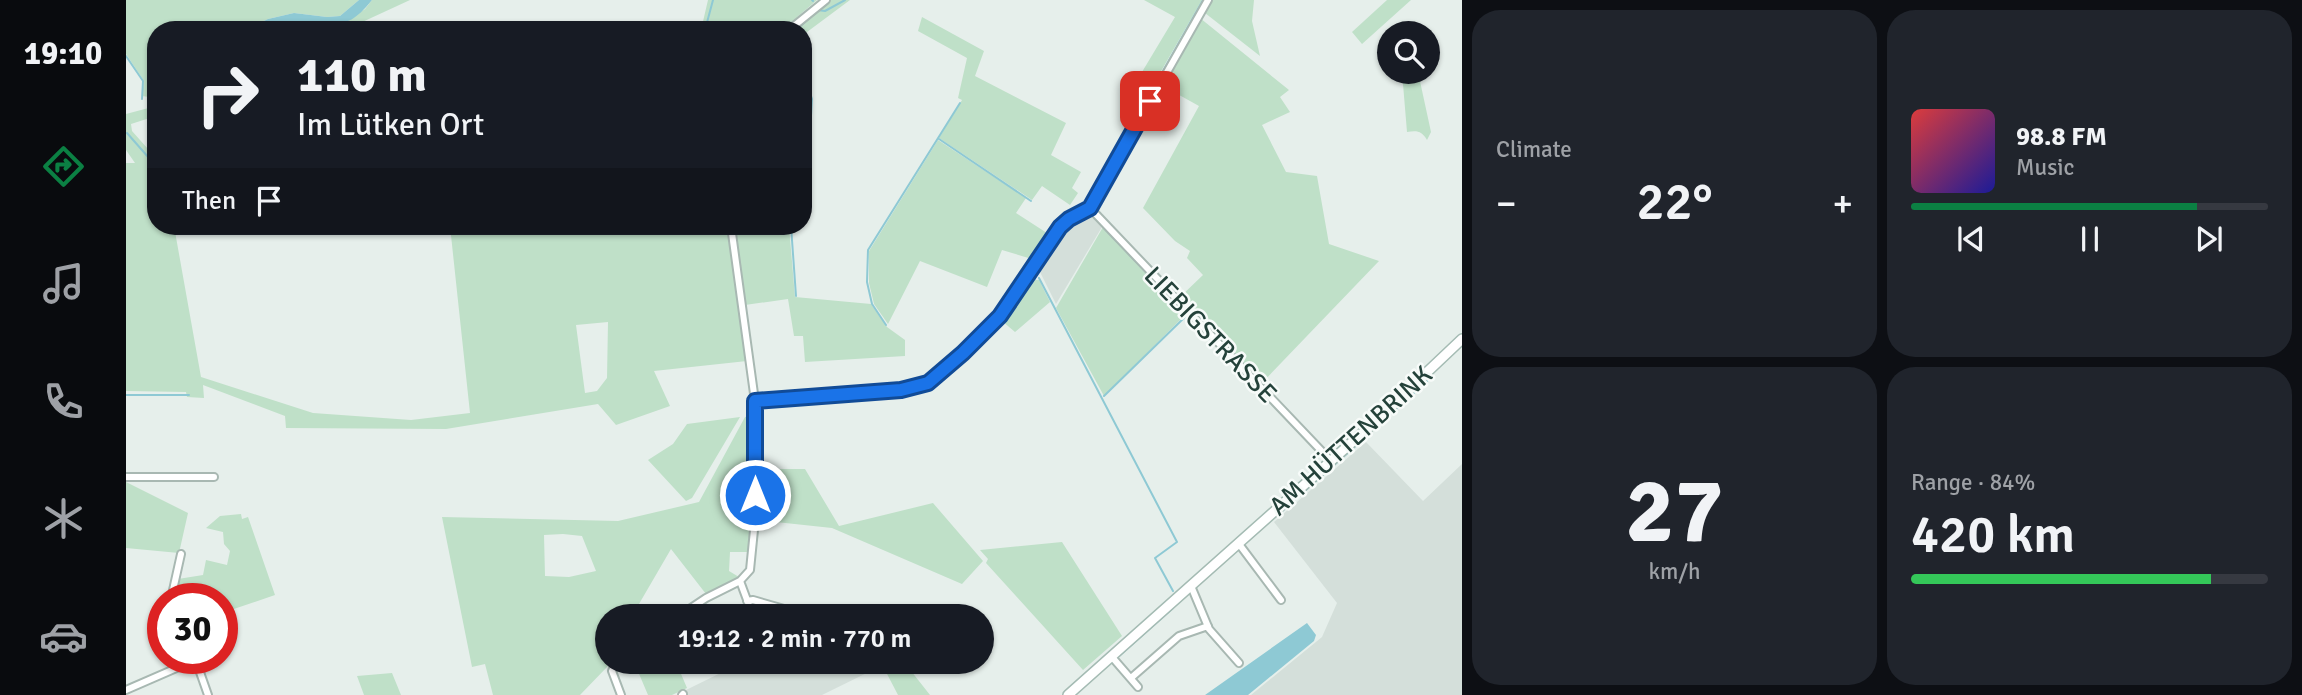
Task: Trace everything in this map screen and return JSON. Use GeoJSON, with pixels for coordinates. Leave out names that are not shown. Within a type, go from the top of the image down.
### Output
{"type":"FeatureCollection","features":[{"type":"Feature","properties":{"kind":"street"},"geometry":{"type":"LineString","coordinates":[[800,21],[826,0]]}},
{"type":"Feature","properties":{"kind":"street"},"geometry":{"type":"LineString","coordinates":[[755,401],[901,390],[928,383],[971,346],[1000,316],[1060,227],[1090,208],[1208,0]]}},
{"type":"Feature","properties":{"kind":"street","name":"LIEBIGSTRASSE"},"geometry":{"type":"LineString","coordinates":[[1090,208],[1331,461]]}},
{"type":"Feature","properties":{"kind":"street"},"geometry":{"type":"LineString","coordinates":[[697,604],[740,581],[750,570],[755,520],[755,401],[732,235]]}},
{"type":"Feature","properties":{"kind":"street","name":"AM HÜTTENBRINK"},"geometry":{"type":"LineString","coordinates":[[1068,695],[1331,461],[1462,339]]}},
{"type":"Feature","properties":{"kind":"street"},"geometry":{"type":"LineString","coordinates":[[126,477],[214,477]]}},
{"type":"Feature","properties":{"kind":"street"},"geometry":{"type":"LineString","coordinates":[[1239,544],[1281,600]]}},
{"type":"Feature","properties":{"kind":"street"},"geometry":{"type":"LineString","coordinates":[[175,583],[181,554]]}},
{"type":"Feature","properties":{"kind":"street"},"geometry":{"type":"LineString","coordinates":[[740,581],[748,604]]}},
{"type":"Feature","properties":{"kind":"street"},"geometry":{"type":"LineString","coordinates":[[1191,586],[1208,626],[1239,663]]}},
{"type":"Feature","properties":{"kind":"street"},"geometry":{"type":"LineString","coordinates":[[747,601],[766,604]]}},
{"type":"Feature","properties":{"kind":"street"},"geometry":{"type":"LineString","coordinates":[[1131,678],[1179,636],[1208,626]]}},
{"type":"Feature","properties":{"kind":"street"},"geometry":{"type":"LineString","coordinates":[[1112,657],[1138,687]]}},
{"type":"Feature","properties":{"kind":"street"},"geometry":{"type":"LineString","coordinates":[[126,690],[162,674]]}},
{"type":"Feature","properties":{"kind":"street"},"geometry":{"type":"LineString","coordinates":[[200,674],[208,695]]}},
{"type":"Feature","properties":{"kind":"street"},"geometry":{"type":"LineString","coordinates":[[613,674],[621,695]]}},
{"type":"Feature","properties":{"kind":"shaded area"},"geometry":{"type":"Polygon","coordinates":[[[1090,213],[1102,227],[1056,304],[1037,266],[1062,229],[1082,214],[1090,213]]]}},
{"type":"Feature","properties":{"kind":"shaded area"},"geometry":{"type":"Polygon","coordinates":[[[1366,442],[1423,501],[1462,464],[1462,695],[1251,695],[1322,637],[1337,603],[1274,522],[1366,442]]]}},
{"type":"Feature","properties":{"kind":"shaded area"},"geometry":{"type":"Polygon","coordinates":[[[719,674],[865,674],[822,695],[688,695],[686,690],[719,674]]]}},
{"type":"Feature","properties":{"kind":"green space"},"geometry":{"type":"Polygon","coordinates":[[[126,0],[359,0],[340,16],[294,13],[264,21],[147,21],[147,97],[142,96],[144,81],[126,54],[126,0]]]}},
{"type":"Feature","properties":{"kind":"green space"},"geometry":{"type":"Polygon","coordinates":[[[372,0],[410,0],[364,21],[347,21],[365,9],[372,0]]]}},
{"type":"Feature","properties":{"kind":"green space"},"geometry":{"type":"Polygon","coordinates":[[[708,0],[817,0],[792,21],[703,21],[708,0]]]}},
{"type":"Feature","properties":{"kind":"green space"},"geometry":{"type":"Polygon","coordinates":[[[831,0],[850,0],[812,28],[812,21],[805,21],[831,0]]]}},
{"type":"Feature","properties":{"kind":"green space"},"geometry":{"type":"Polygon","coordinates":[[[1144,0],[1202,0],[1156,80],[1142,72],[1175,17],[1144,0]]]}},
{"type":"Feature","properties":{"kind":"green space"},"geometry":{"type":"Polygon","coordinates":[[[1213,0],[1254,0],[1252,21],[1260,56],[1205,13],[1213,0]]]}},
{"type":"Feature","properties":{"kind":"green space"},"geometry":{"type":"Polygon","coordinates":[[[1387,0],[1411,0],[1388,21],[1377,21],[1377,31],[1362,44],[1352,32],[1387,0]]]}},
{"type":"Feature","properties":{"kind":"green space"},"geometry":{"type":"Polygon","coordinates":[[[922,17],[984,51],[975,76],[1066,123],[1051,155],[1081,172],[1072,188],[1078,193],[1070,205],[1042,186],[1032,200],[939,138],[962,100],[958,98],[967,58],[918,31],[922,17]]]}},
{"type":"Feature","properties":{"kind":"green space"},"geometry":{"type":"Polygon","coordinates":[[[1200,18],[1289,90],[1280,97],[1290,112],[1262,125],[1286,172],[1317,176],[1329,244],[1379,261],[1261,384],[1179,298],[1203,275],[1187,258],[1190,251],[1175,241],[1143,208],[1199,106],[1163,86],[1200,18]]]}},
{"type":"Feature","properties":{"kind":"green space"},"geometry":{"type":"Polygon","coordinates":[[[1403,84],[1421,84],[1431,132],[1427,140],[1419,132],[1407,132],[1403,84]]]}},
{"type":"Feature","properties":{"kind":"green space"},"geometry":{"type":"Polygon","coordinates":[[[147,108],[147,119],[131,124],[132,131],[147,148],[147,235],[176,235],[201,377],[313,413],[411,420],[470,413],[451,235],[729,235],[747,361],[654,371],[670,406],[616,425],[598,404],[446,429],[286,428],[285,416],[203,385],[204,398],[187,397],[186,392],[126,391],[126,163],[135,163],[126,150],[126,114],[147,108]],[[608,322],[576,325],[585,393],[597,391],[607,378],[608,322]]]}},
{"type":"Feature","properties":{"kind":"green space"},"geometry":{"type":"Polygon","coordinates":[[[938,140],[1026,198],[1016,213],[1050,235],[1035,260],[1002,250],[987,287],[920,261],[888,324],[874,304],[869,283],[869,251],[938,140]]]}},
{"type":"Feature","properties":{"kind":"green space"},"geometry":{"type":"Polygon","coordinates":[[[1103,227],[1185,315],[1104,396],[1056,308],[1103,227]]]}},
{"type":"Feature","properties":{"kind":"green space"},"geometry":{"type":"Polygon","coordinates":[[[735,235],[790,235],[795,297],[871,304],[887,327],[905,340],[905,356],[805,362],[803,336],[794,336],[788,299],[745,305],[735,235]]]}},
{"type":"Feature","properties":{"kind":"green space"},"geometry":{"type":"Polygon","coordinates":[[[1033,274],[1050,302],[1015,332],[1002,321],[1033,274]]]}},
{"type":"Feature","properties":{"kind":"green space"},"geometry":{"type":"Polygon","coordinates":[[[750,416],[749,552],[730,552],[729,571],[739,577],[706,594],[671,549],[639,604],[595,604],[595,674],[600,674],[580,695],[493,695],[485,664],[472,667],[442,517],[618,521],[699,502],[745,417],[750,416]],[[544,535],[545,576],[569,577],[596,571],[582,536],[544,535]]]}},
{"type":"Feature","properties":{"kind":"green space"},"geometry":{"type":"Polygon","coordinates":[[[740,417],[692,498],[686,501],[648,460],[673,444],[687,424],[740,417]]]}},
{"type":"Feature","properties":{"kind":"green space"},"geometry":{"type":"Polygon","coordinates":[[[758,469],[805,469],[839,526],[933,503],[983,561],[962,584],[832,528],[758,520],[758,469]]]}},
{"type":"Feature","properties":{"kind":"green space"},"geometry":{"type":"Polygon","coordinates":[[[126,482],[188,513],[179,553],[126,548],[126,482]]]}},
{"type":"Feature","properties":{"kind":"green space"},"geometry":{"type":"Polygon","coordinates":[[[241,514],[242,519],[248,517],[275,595],[238,608],[238,583],[178,583],[178,579],[203,575],[206,560],[227,565],[230,551],[224,544],[223,532],[206,528],[220,516],[241,514]]]}},
{"type":"Feature","properties":{"kind":"green space"},"geometry":{"type":"Polygon","coordinates":[[[1062,542],[1122,636],[1083,670],[986,563],[988,559],[980,550],[1062,542]]]}},
{"type":"Feature","properties":{"kind":"green space"},"geometry":{"type":"Polygon","coordinates":[[[392,673],[401,695],[364,695],[357,676],[392,673]]]}},
{"type":"Feature","properties":{"kind":"green space"},"geometry":{"type":"Polygon","coordinates":[[[639,674],[681,674],[687,688],[672,695],[648,695],[639,674]]]}},
{"type":"Feature","properties":{"kind":"green space"},"geometry":{"type":"Polygon","coordinates":[[[887,674],[913,674],[930,695],[898,695],[887,674]]]}},
{"type":"Feature","properties":{"kind":"water"},"geometry":{"type":"Polygon","coordinates":[[[359,0],[372,0],[362,12],[348,21],[264,21],[294,13],[340,16],[359,0]]]}},
{"type":"Feature","properties":{"kind":"water"},"geometry":{"type":"Polygon","coordinates":[[[1307,623],[1316,635],[1314,641],[1248,695],[1205,695],[1307,623]]]}},
{"type":"Feature","properties":{"kind":"waterway"},"geometry":{"type":"LineString","coordinates":[[707,21],[713,0]]}},
{"type":"Feature","properties":{"kind":"waterway"},"geometry":{"type":"LineString","coordinates":[[817,10],[825,11],[845,0]]}},
{"type":"Feature","properties":{"kind":"waterway"},"geometry":{"type":"LineString","coordinates":[[1158,80],[1203,0]]}},
{"type":"Feature","properties":{"kind":"waterway"},"geometry":{"type":"LineString","coordinates":[[126,56],[143,81],[142,99]]}},
{"type":"Feature","properties":{"kind":"waterway"},"geometry":{"type":"LineString","coordinates":[[886,325],[872,304],[867,282],[868,250],[960,103]]}},
{"type":"Feature","properties":{"kind":"waterway"},"geometry":{"type":"LineString","coordinates":[[127,133],[147,156]]}},
{"type":"Feature","properties":{"kind":"waterway"},"geometry":{"type":"LineString","coordinates":[[939,139],[1031,201]]}},
{"type":"Feature","properties":{"kind":"waterway"},"geometry":{"type":"LineString","coordinates":[[1104,228],[1187,315],[1104,396]]}},
{"type":"Feature","properties":{"kind":"waterway"},"geometry":{"type":"LineString","coordinates":[[792,235],[796,296]]}},
{"type":"Feature","properties":{"kind":"waterway"},"geometry":{"type":"LineString","coordinates":[[1039,278],[1177,542],[1155,558],[1173,591]]}},
{"type":"Feature","properties":{"kind":"waterway"},"geometry":{"type":"LineString","coordinates":[[1002,319],[1027,282]]}},
{"type":"Feature","properties":{"kind":"waterway"},"geometry":{"type":"LineString","coordinates":[[1376,427],[1427,381]]}},
{"type":"Feature","properties":{"kind":"waterway"},"geometry":{"type":"LineString","coordinates":[[751,394],[752,403]]}},
{"type":"Feature","properties":{"kind":"waterway"},"geometry":{"type":"LineString","coordinates":[[126,395],[189,395]]}},
{"type":"Feature","properties":{"kind":"waterway"},"geometry":{"type":"LineString","coordinates":[[752,417],[752,447]]}},
{"type":"Feature","properties":{"kind":"waterway"},"geometry":{"type":"LineString","coordinates":[[1281,512],[1368,435]]}},
{"type":"Feature","properties":{"kind":"waterway"},"geometry":{"type":"LineString","coordinates":[[1226,560],[1238,549]]}},
{"type":"Feature","properties":{"kind":"waterway"},"geometry":{"type":"LineString","coordinates":[[1119,656],[1173,608]]}},
{"type":"Feature","properties":{"kind":"route"},"geometry":{"type":"LineString","coordinates":[[755,495],[755,401],[912,389],[936,378],[1000,316],[1060,227],[1090,208],[1150,101]]}}]}
